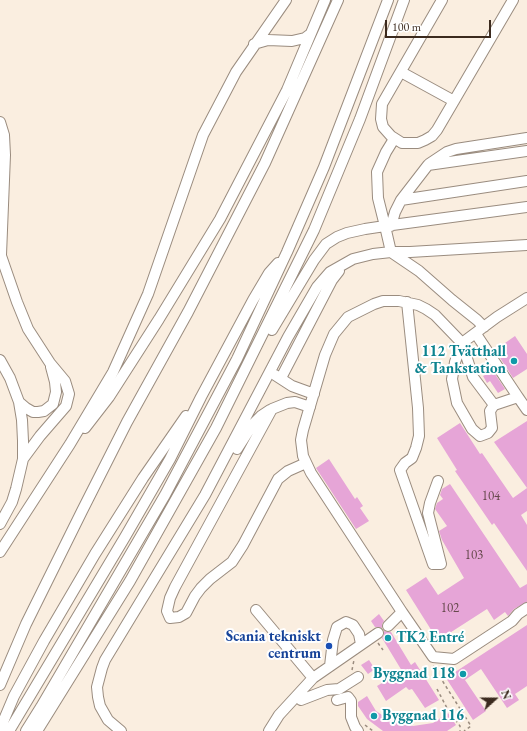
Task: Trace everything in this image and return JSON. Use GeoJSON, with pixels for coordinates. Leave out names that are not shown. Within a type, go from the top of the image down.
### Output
{"type":"FeatureCollection","features":[{"type":"Feature","properties":{"kind":"street"},"geometry":{"type":"LineString","coordinates":[[0,552],[70,444],[113,372],[148,294],[203,135],[236,72],[286,0]]}},
{"type":"Feature","properties":{"kind":"street"},"geometry":{"type":"LineString","coordinates":[[70,444],[84,430],[109,397],[176,293],[205,244],[238,185],[287,90],[325,0]]}},
{"type":"Feature","properties":{"kind":"street"},"geometry":{"type":"LineString","coordinates":[[0,685],[26,624],[127,422],[188,312],[265,163],[338,0]]}},
{"type":"Feature","properties":{"kind":"street"},"geometry":{"type":"LineString","coordinates":[[382,18],[384,0]]}},
{"type":"Feature","properties":{"kind":"street"},"geometry":{"type":"LineString","coordinates":[[26,731],[41,708],[165,495],[237,359],[287,252],[324,167],[388,0]]}},
{"type":"Feature","properties":{"kind":"street"},"geometry":{"type":"LineString","coordinates":[[216,428],[314,230],[360,119],[404,0]]}},
{"type":"Feature","properties":{"kind":"street"},"geometry":{"type":"LineString","coordinates":[[442,0],[382,104],[381,112],[387,132],[394,139],[402,143],[410,144],[425,140],[432,136],[437,130],[513,0]]}},
{"type":"Feature","properties":{"kind":"street"},"geometry":{"type":"LineString","coordinates":[[254,44],[268,40],[292,41],[305,38],[309,35]]}},
{"type":"Feature","properties":{"kind":"street"},"geometry":{"type":"LineString","coordinates":[[400,72],[454,100]]}},
{"type":"Feature","properties":{"kind":"street"},"geometry":{"type":"LineString","coordinates":[[0,122],[4,135],[5,155],[0,254],[28,329],[50,363],[65,381],[68,388],[68,400],[62,412],[22,459]]}},
{"type":"Feature","properties":{"kind":"street"},"geometry":{"type":"LineString","coordinates":[[388,226],[402,200],[428,165],[447,152],[456,148],[527,138]]}},
{"type":"Feature","properties":{"kind":"street"},"geometry":{"type":"LineString","coordinates":[[394,139],[377,172],[378,198],[388,226],[391,252],[419,271],[477,320],[480,330],[527,410]]}},
{"type":"Feature","properties":{"kind":"street"},"geometry":{"type":"LineString","coordinates":[[428,165],[527,151]]}},
{"type":"Feature","properties":{"kind":"street"},"geometry":{"type":"LineString","coordinates":[[402,200],[527,181]]}},
{"type":"Feature","properties":{"kind":"street"},"geometry":{"type":"LineString","coordinates":[[37,731],[130,581],[239,390],[273,327],[323,248],[330,241],[347,233],[365,229],[527,207]]}},
{"type":"Feature","properties":{"kind":"street"},"geometry":{"type":"LineString","coordinates":[[121,731],[108,720],[100,706],[97,687],[102,668],[205,495],[288,337],[317,287],[330,272],[346,262],[373,254],[527,245]]}},
{"type":"Feature","properties":{"kind":"street"},"geometry":{"type":"LineString","coordinates":[[9,731],[129,531],[170,459],[201,397],[253,300],[269,273],[287,252]]}},
{"type":"Feature","properties":{"kind":"street"},"geometry":{"type":"LineString","coordinates":[[281,378],[332,280],[346,262]]}},
{"type":"Feature","properties":{"kind":"street"},"geometry":{"type":"LineString","coordinates":[[518,397],[494,405],[490,411],[492,428],[488,433],[480,436],[472,429],[457,403],[452,379],[455,362],[462,343],[497,317],[527,298]]}},
{"type":"Feature","properties":{"kind":"street"},"geometry":{"type":"LineString","coordinates":[[494,405],[473,377],[462,343],[435,315],[407,302],[383,301],[348,317],[340,325],[330,341],[310,407],[302,440],[302,448],[306,463],[402,612],[433,657],[454,659],[512,621],[518,614],[527,608]]}},
{"type":"Feature","properties":{"kind":"street"},"geometry":{"type":"LineString","coordinates":[[407,302],[418,408],[419,436],[412,458],[405,463],[400,470],[433,564],[440,564],[428,513],[438,481]]}},
{"type":"Feature","properties":{"kind":"street"},"geometry":{"type":"LineString","coordinates":[[0,360],[10,378],[19,402],[23,433],[22,459],[16,489],[12,502],[0,524]]}},
{"type":"Feature","properties":{"kind":"street"},"geometry":{"type":"LineString","coordinates":[[19,402],[33,412],[38,412],[49,408],[53,404],[56,392],[50,363]]}},
{"type":"Feature","properties":{"kind":"street"},"geometry":{"type":"LineString","coordinates":[[270,372],[292,386],[314,394]]}},
{"type":"Feature","properties":{"kind":"street"},"geometry":{"type":"LineString","coordinates":[[0,729],[14,696],[40,648],[95,554],[172,435],[201,397]]}},
{"type":"Feature","properties":{"kind":"street"},"geometry":{"type":"LineString","coordinates":[[205,495],[216,482],[253,424],[261,416],[272,409],[287,403],[295,402],[310,407]]}},
{"type":"Feature","properties":{"kind":"street"},"geometry":{"type":"LineString","coordinates":[[272,409],[175,587],[170,598],[167,611],[170,618],[179,617],[186,613],[201,588],[232,562],[244,545],[278,479],[288,471],[306,463]]}},
{"type":"Feature","properties":{"kind":"street"},"geometry":{"type":"LineString","coordinates":[[256,610],[313,678]]}},
{"type":"Feature","properties":{"kind":"street"},"geometry":{"type":"LineString","coordinates":[[388,626],[402,612]]}},
{"type":"Feature","properties":{"kind":"street"},"geometry":{"type":"LineString","coordinates":[[330,666],[333,640],[337,627],[346,622],[354,625],[359,634],[361,644]]}},
{"type":"Feature","properties":{"kind":"street"},"geometry":{"type":"LineString","coordinates":[[269,731],[279,715],[313,678],[378,632]]}},
{"type":"Feature","properties":{"kind":"street"},"geometry":{"type":"LineString","coordinates":[[301,700],[326,690],[339,689],[355,674]]}},
{"type":"Feature","properties":{"kind":"street"},"geometry":{"type":"LineString","coordinates":[[337,700],[348,697],[351,701],[351,717],[358,731]]}},
{"type":"Feature","properties":{"kind":"path"},"geometry":{"type":"LineString","coordinates":[[354,659],[355,674]]}},
{"type":"Feature","properties":{"kind":"path"},"geometry":{"type":"LineString","coordinates":[[436,690],[460,726],[460,731]]}},
{"type":"Feature","properties":{"kind":"path"},"geometry":{"type":"LineString","coordinates":[[464,731],[471,726]]}},
{"type":"Feature","properties":{"kind":"building","name":"112 Tvätthall & Tankstation"},"geometry":{"type":"Polygon","coordinates":[[[515,336],[527,354],[527,369],[513,378],[495,350],[515,336]]]}},
{"type":"Feature","properties":{"kind":"building"},"geometry":{"type":"Polygon","coordinates":[[[493,371],[505,389],[498,393],[490,381],[487,383],[483,376],[493,371]]]}},
{"type":"Feature","properties":{"kind":"building"},"geometry":{"type":"Polygon","coordinates":[[[527,421],[527,488],[494,442],[527,421]]]}},
{"type":"Feature","properties":{"kind":"building"},"geometry":{"type":"Polygon","coordinates":[[[460,423],[480,454],[482,453],[513,498],[527,488],[527,511],[521,515],[527,525],[527,571],[494,523],[492,525],[455,471],[457,470],[437,438],[460,423]]]}},
{"type":"Feature","properties":{"kind":"building"},"geometry":{"type":"Polygon","coordinates":[[[329,459],[355,499],[357,497],[363,506],[360,508],[369,521],[356,529],[316,468],[329,459]]]}},
{"type":"Feature","properties":{"kind":"building"},"geometry":{"type":"Polygon","coordinates":[[[450,484],[520,588],[527,584],[527,602],[514,609],[508,616],[505,612],[494,620],[487,609],[445,636],[447,639],[440,644],[406,590],[426,577],[438,595],[464,578],[442,540],[439,531],[447,526],[435,509],[437,503],[443,499],[440,495],[442,489],[450,484]]]}},
{"type":"Feature","properties":{"kind":"building"},"geometry":{"type":"Polygon","coordinates":[[[379,614],[384,621],[382,628],[375,627],[371,621],[379,614]]]}},
{"type":"Feature","properties":{"kind":"building","name":"Byggnad 118"},"geometry":{"type":"Polygon","coordinates":[[[527,625],[527,686],[515,694],[519,700],[507,708],[481,669],[465,680],[486,711],[473,720],[446,678],[527,625]]]}},
{"type":"Feature","properties":{"kind":"building"},"geometry":{"type":"Polygon","coordinates":[[[384,631],[391,632],[411,665],[415,662],[439,700],[425,708],[412,689],[409,690],[406,687],[386,701],[377,686],[402,671],[382,638],[384,631]]]}},
{"type":"Feature","properties":{"kind":"building"},"geometry":{"type":"Polygon","coordinates":[[[369,660],[375,669],[368,674],[361,665],[369,660]]]}},
{"type":"Feature","properties":{"kind":"building","name":"Byggnad 116"},"geometry":{"type":"Polygon","coordinates":[[[367,696],[376,711],[393,722],[413,726],[433,723],[448,713],[456,725],[447,731],[383,731],[367,719],[358,706],[358,702],[367,696]]]}},
{"type":"Feature","properties":{"kind":"place","name":"112 Tvätthall & Tankstation"},"geometry":{"type":"Point","coordinates":[514,361]}},
{"type":"Feature","properties":{"kind":"place","name":"TK2 Entré"},"geometry":{"type":"Point","coordinates":[388,638]}},
{"type":"Feature","properties":{"kind":"place","name":"Scania tekniskt centrum"},"geometry":{"type":"Point","coordinates":[329,646]}},
{"type":"Feature","properties":{"kind":"place","name":"Byggnad 118"},"geometry":{"type":"Point","coordinates":[463,674]}},
{"type":"Feature","properties":{"kind":"place","name":"Byggnad 116"},"geometry":{"type":"Point","coordinates":[374,716]}}]}
